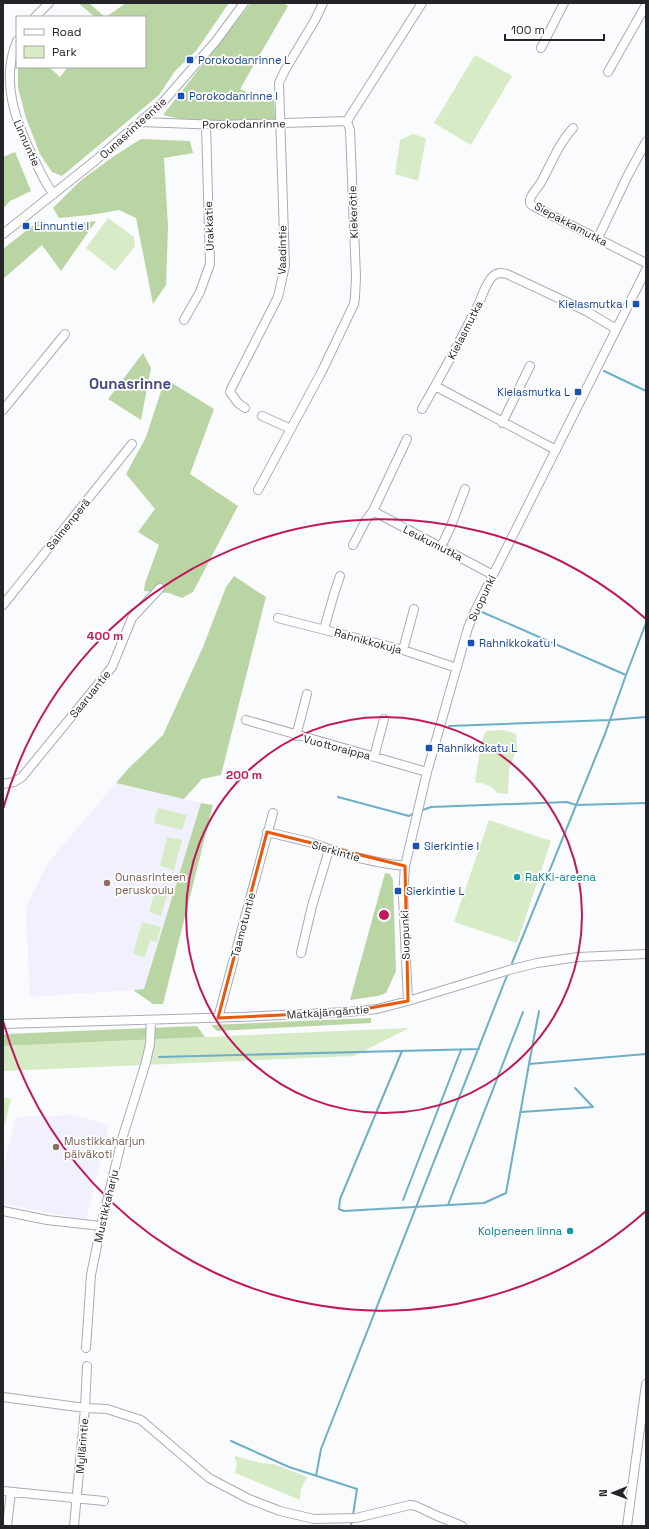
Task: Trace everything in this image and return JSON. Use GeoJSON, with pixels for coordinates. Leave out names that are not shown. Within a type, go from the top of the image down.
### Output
{"type":"FeatureCollection","features":[{"type":"Feature","properties":{"kind":"street"},"geometry":{"type":"LineString","coordinates":[[35,16],[40,6],[49,3]]}},
{"type":"Feature","properties":{"kind":"street","name":"Ounasrinteentie"},"geometry":{"type":"LineString","coordinates":[[3,234],[54,194],[163,102],[216,41],[244,3]]}},
{"type":"Feature","properties":{"kind":"street","name":"Vaadintie"},"geometry":{"type":"LineString","coordinates":[[245,408],[233,398],[230,392],[231,388],[278,297],[284,266],[278,89],[281,78],[323,3]]}},
{"type":"Feature","properties":{"kind":"street"},"geometry":{"type":"LineString","coordinates":[[347,121],[422,3]]}},
{"type":"Feature","properties":{"kind":"street"},"geometry":{"type":"LineString","coordinates":[[541,48],[564,3]]}},
{"type":"Feature","properties":{"kind":"street"},"geometry":{"type":"LineString","coordinates":[[608,72],[646,5]]}},
{"type":"Feature","properties":{"kind":"street","name":"Linnuntie"},"geometry":{"type":"LineString","coordinates":[[16,44],[9,69],[10,97],[22,134],[45,182],[54,194]]}},
{"type":"Feature","properties":{"kind":"street","name":"Porokodanrinne"},"geometry":{"type":"LineString","coordinates":[[141,122],[206,125],[347,121]]}},
{"type":"Feature","properties":{"kind":"street","name":"Kiekerötie"},"geometry":{"type":"LineString","coordinates":[[258,490],[322,371],[351,311],[355,297],[350,124],[347,121]]}},
{"type":"Feature","properties":{"kind":"street","name":"Urakkatie"},"geometry":{"type":"LineString","coordinates":[[184,320],[200,292],[210,264],[206,125]]}},
{"type":"Feature","properties":{"kind":"street","name":"Siepakkamutka"},"geometry":{"type":"LineString","coordinates":[[573,128],[565,136],[540,183],[530,197],[530,202],[537,208],[646,263]]}},
{"type":"Feature","properties":{"kind":"street"},"geometry":{"type":"LineString","coordinates":[[598,238],[646,142]]}},
{"type":"Feature","properties":{"kind":"street","name":"Suopunki"},"geometry":{"type":"LineString","coordinates":[[408,1001],[403,896],[405,866],[428,772],[468,628],[475,611],[646,270]]}},
{"type":"Feature","properties":{"kind":"street","name":"Kielasmutka"},"geometry":{"type":"LineString","coordinates":[[435,386],[480,302],[488,283],[496,274],[500,272],[588,312],[616,329]]}},
{"type":"Feature","properties":{"kind":"street"},"geometry":{"type":"LineString","coordinates":[[3,410],[65,334]]}},
{"type":"Feature","properties":{"kind":"street"},"geometry":{"type":"LineString","coordinates":[[502,423],[530,366]]}},
{"type":"Feature","properties":{"kind":"street"},"geometry":{"type":"LineString","coordinates":[[422,409],[435,386],[502,423],[556,450]]}},
{"type":"Feature","properties":{"kind":"street"},"geometry":{"type":"LineString","coordinates":[[262,416],[291,429]]}},
{"type":"Feature","properties":{"kind":"street"},"geometry":{"type":"LineString","coordinates":[[352,545],[366,520],[373,511],[407,439]]}},
{"type":"Feature","properties":{"kind":"street","name":"Salmenperä"},"geometry":{"type":"LineString","coordinates":[[3,605],[132,444]]}},
{"type":"Feature","properties":{"kind":"street"},"geometry":{"type":"LineString","coordinates":[[441,547],[451,526],[465,489]]}},
{"type":"Feature","properties":{"kind":"street","name":"Leukumutka"},"geometry":{"type":"LineString","coordinates":[[373,511],[493,575]]}},
{"type":"Feature","properties":{"kind":"street"},"geometry":{"type":"LineString","coordinates":[[324,629],[340,576]]}},
{"type":"Feature","properties":{"kind":"street","name":"Saaruantie"},"geometry":{"type":"LineString","coordinates":[[3,784],[14,782],[22,777],[112,668],[132,618],[160,588]]}},
{"type":"Feature","properties":{"kind":"street"},"geometry":{"type":"LineString","coordinates":[[403,650],[414,609]]}},
{"type":"Feature","properties":{"kind":"street","name":"Rahnikkokuja"},"geometry":{"type":"LineString","coordinates":[[278,618],[403,650],[457,668]]}},
{"type":"Feature","properties":{"kind":"street"},"geometry":{"type":"LineString","coordinates":[[296,736],[307,694]]}},
{"type":"Feature","properties":{"kind":"street"},"geometry":{"type":"LineString","coordinates":[[374,757],[384,719]]}},
{"type":"Feature","properties":{"kind":"street","name":"Vuottoraippa"},"geometry":{"type":"LineString","coordinates":[[246,720],[296,736],[428,772]]}},
{"type":"Feature","properties":{"kind":"street","name":"Taamotuntie"},"geometry":{"type":"LineString","coordinates":[[218,1018],[273,813]]}},
{"type":"Feature","properties":{"kind":"street","name":"Sierkintie"},"geometry":{"type":"LineString","coordinates":[[267,832],[314,844],[329,850],[370,860],[405,866]]}},
{"type":"Feature","properties":{"kind":"street"},"geometry":{"type":"LineString","coordinates":[[302,953],[312,906],[329,850]]}},
{"type":"Feature","properties":{"kind":"street","name":"Matkajängäntie"},"geometry":{"type":"LineString","coordinates":[[3,1024],[218,1018],[348,1012],[377,1009],[537,963],[578,957],[646,954]]}},
{"type":"Feature","properties":{"kind":"street","name":"Mustikkaharju"},"geometry":{"type":"LineString","coordinates":[[86,1348],[91,1275],[100,1226],[122,1139],[146,1062],[150,1044],[151,1020]]}},
{"type":"Feature","properties":{"kind":"street"},"geometry":{"type":"LineString","coordinates":[[3,1211],[47,1220],[100,1226]]}},
{"type":"Feature","properties":{"kind":"street","name":"Myllärintie"},"geometry":{"type":"LineString","coordinates":[[74,1526],[85,1408],[87,1366]]}},
{"type":"Feature","properties":{"kind":"street"},"geometry":{"type":"LineString","coordinates":[[627,1526],[646,1384]]}},
{"type":"Feature","properties":{"kind":"street"},"geometry":{"type":"LineString","coordinates":[[3,1397],[85,1408],[107,1409],[141,1420],[209,1478],[249,1500],[280,1512],[314,1519],[352,1518],[410,1505],[416,1506],[462,1526]]}},
{"type":"Feature","properties":{"kind":"street"},"geometry":{"type":"LineString","coordinates":[[7,1526],[7,1492],[104,1501]]}},
{"type":"Feature","properties":{"kind":"highlighted area"},"geometry":{"type":"Polygon","coordinates":[[[267,832],[405,866],[408,1001],[348,1012],[218,1018],[267,832]]]}},
{"type":"Feature","properties":{"kind":"shaded area","name":"Ounasrinteen peruskoulu"},"geometry":{"type":"Polygon","coordinates":[[[116,783],[201,803],[144,989],[30,997],[26,913],[28,903],[48,863],[116,783]]]}},
{"type":"Feature","properties":{"kind":"shaded area","name":"Mustikkaharjun päiväkoti"},"geometry":{"type":"Polygon","coordinates":[[[74,1115],[109,1125],[86,1220],[3,1204],[3,1169],[16,1117],[74,1115]]]}},
{"type":"Feature","properties":{"kind":"green space"},"geometry":{"type":"Polygon","coordinates":[[[78,3],[89,3],[104,16],[94,16],[78,3]]]}},
{"type":"Feature","properties":{"kind":"green space"},"geometry":{"type":"Polygon","coordinates":[[[126,3],[229,3],[196,51],[175,71],[159,95],[62,176],[52,172],[40,154],[26,118],[18,88],[18,68],[50,68],[60,77],[67,68],[146,68],[146,16],[107,16],[126,3]]]}},
{"type":"Feature","properties":{"kind":"green space"},"geometry":{"type":"Polygon","coordinates":[[[251,3],[284,3],[288,6],[240,89],[261,99],[274,98],[275,119],[206,125],[163,115],[251,3]]]}},
{"type":"Feature","properties":{"kind":"green space"},"geometry":{"type":"Polygon","coordinates":[[[475,55],[512,76],[471,145],[434,123],[475,55]]]}},
{"type":"Feature","properties":{"kind":"green space"},"geometry":{"type":"Polygon","coordinates":[[[413,134],[426,138],[418,181],[395,174],[400,140],[413,134]]]}},
{"type":"Feature","properties":{"kind":"green space"},"geometry":{"type":"Polygon","coordinates":[[[141,139],[190,141],[193,153],[164,158],[168,227],[166,285],[153,304],[136,218],[119,210],[59,218],[53,208],[80,181],[114,156],[141,139]]]}},
{"type":"Feature","properties":{"kind":"green space"},"geometry":{"type":"Polygon","coordinates":[[[15,152],[31,191],[10,201],[3,209],[3,157],[15,152]]]}},
{"type":"Feature","properties":{"kind":"green space"},"geometry":{"type":"Polygon","coordinates":[[[108,218],[134,237],[135,246],[115,271],[86,248],[108,218]]]}},
{"type":"Feature","properties":{"kind":"green space"},"geometry":{"type":"Polygon","coordinates":[[[40,220],[56,226],[96,221],[61,271],[42,245],[3,279],[3,249],[40,220]]]}},
{"type":"Feature","properties":{"kind":"green space"},"geometry":{"type":"Polygon","coordinates":[[[143,353],[151,368],[141,420],[108,399],[143,353]]]}},
{"type":"Feature","properties":{"kind":"green space"},"geometry":{"type":"Polygon","coordinates":[[[172,383],[214,409],[190,474],[238,506],[193,592],[182,598],[169,593],[144,591],[145,583],[159,545],[138,532],[155,509],[126,474],[146,437],[162,388],[172,383]]]}},
{"type":"Feature","properties":{"kind":"green space"},"geometry":{"type":"Polygon","coordinates":[[[234,576],[266,597],[221,775],[202,779],[184,799],[116,783],[127,770],[163,735],[203,647],[226,587],[234,576]]]}},
{"type":"Feature","properties":{"kind":"green space"},"geometry":{"type":"Polygon","coordinates":[[[503,730],[516,734],[517,747],[509,770],[508,794],[497,793],[490,786],[475,782],[481,743],[486,731],[503,730]]]}},
{"type":"Feature","properties":{"kind":"green space"},"geometry":{"type":"Polygon","coordinates":[[[201,803],[213,805],[163,1004],[153,1004],[133,990],[144,989],[201,803]]]}},
{"type":"Feature","properties":{"kind":"green space"},"geometry":{"type":"Polygon","coordinates":[[[158,808],[187,815],[182,830],[154,823],[158,808]]]}},
{"type":"Feature","properties":{"kind":"green space"},"geometry":{"type":"Polygon","coordinates":[[[489,820],[551,841],[517,943],[454,922],[489,820]]]}},
{"type":"Feature","properties":{"kind":"green space"},"geometry":{"type":"Polygon","coordinates":[[[167,837],[182,840],[174,870],[160,866],[167,837]]]}},
{"type":"Feature","properties":{"kind":"green space"},"geometry":{"type":"Polygon","coordinates":[[[385,873],[390,874],[393,880],[396,971],[386,993],[378,996],[350,1000],[385,873]]]}},
{"type":"Feature","properties":{"kind":"green space"},"geometry":{"type":"Polygon","coordinates":[[[156,887],[168,891],[161,916],[149,912],[156,887]]]}},
{"type":"Feature","properties":{"kind":"green space"},"geometry":{"type":"Polygon","coordinates":[[[142,922],[161,927],[157,942],[150,940],[145,957],[133,954],[142,922]]]}},
{"type":"Feature","properties":{"kind":"green space"},"geometry":{"type":"Polygon","coordinates":[[[371,1018],[371,1023],[217,1031],[211,1025],[371,1018]]]}},
{"type":"Feature","properties":{"kind":"green space"},"geometry":{"type":"Polygon","coordinates":[[[197,1026],[205,1037],[3,1046],[3,1035],[6,1034],[197,1026]]]}},
{"type":"Feature","properties":{"kind":"green space"},"geometry":{"type":"Polygon","coordinates":[[[409,1028],[354,1056],[3,1071],[3,1046],[409,1028]]]}},
{"type":"Feature","properties":{"kind":"green space"},"geometry":{"type":"Polygon","coordinates":[[[3,1097],[11,1099],[3,1131],[3,1097]]]}},
{"type":"Feature","properties":{"kind":"green space"},"geometry":{"type":"Polygon","coordinates":[[[235,1456],[261,1463],[274,1464],[307,1477],[301,1489],[300,1500],[235,1473],[237,1463],[235,1461],[235,1456]]]}},
{"type":"Feature","properties":{"kind":"waterway"},"geometry":{"type":"LineString","coordinates":[[604,371],[646,391]]}},
{"type":"Feature","properties":{"kind":"waterway"},"geometry":{"type":"LineString","coordinates":[[482,612],[626,675]]}},
{"type":"Feature","properties":{"kind":"waterway"},"geometry":{"type":"LineString","coordinates":[[512,963],[605,734],[646,623]]}},
{"type":"Feature","properties":{"kind":"waterway"},"geometry":{"type":"LineString","coordinates":[[449,726],[610,720],[646,717]]}},
{"type":"Feature","properties":{"kind":"waterway"},"geometry":{"type":"LineString","coordinates":[[338,797],[409,816],[414,813]]}},
{"type":"Feature","properties":{"kind":"waterway"},"geometry":{"type":"LineString","coordinates":[[420,811],[431,807],[567,802],[576,805],[646,803]]}},
{"type":"Feature","properties":{"kind":"waterway"},"geometry":{"type":"LineString","coordinates":[[316,1476],[321,1449],[508,973]]}},
{"type":"Feature","properties":{"kind":"waterway"},"geometry":{"type":"LineString","coordinates":[[529,1064],[539,1011]]}},
{"type":"Feature","properties":{"kind":"waterway"},"geometry":{"type":"LineString","coordinates":[[448,1205],[523,1012]]}},
{"type":"Feature","properties":{"kind":"waterway"},"geometry":{"type":"LineString","coordinates":[[159,1057],[479,1049]]}},
{"type":"Feature","properties":{"kind":"waterway"},"geometry":{"type":"LineString","coordinates":[[403,1200],[461,1050]]}},
{"type":"Feature","properties":{"kind":"waterway"},"geometry":{"type":"LineString","coordinates":[[402,1051],[340,1199],[339,1209],[344,1211],[484,1203],[506,1193],[529,1064],[646,1054]]}},
{"type":"Feature","properties":{"kind":"waterway"},"geometry":{"type":"LineString","coordinates":[[521,1112],[593,1107],[575,1088]]}},
{"type":"Feature","properties":{"kind":"waterway"},"geometry":{"type":"LineString","coordinates":[[231,1441],[289,1467],[357,1489],[353,1515]]}},
{"type":"Feature","properties":{"kind":"waterway"},"geometry":{"type":"LineString","coordinates":[[351,1526],[352,1520]]}},
{"type":"Feature","properties":{"kind":"place","name":"Porokodanrinne L"},"geometry":{"type":"Point","coordinates":[190,60]}},
{"type":"Feature","properties":{"kind":"place","name":"Porokodanrinne I"},"geometry":{"type":"Point","coordinates":[181,96]}},
{"type":"Feature","properties":{"kind":"place","name":"Linnuntie I"},"geometry":{"type":"Point","coordinates":[26,226]}},
{"type":"Feature","properties":{"kind":"place","name":"Kielasmutka I"},"geometry":{"type":"Point","coordinates":[636,304]}},
{"type":"Feature","properties":{"kind":"place","name":"Kielasmutka L"},"geometry":{"type":"Point","coordinates":[578,392]}},
{"type":"Feature","properties":{"kind":"place","name":"Rahnikkokatu I"},"geometry":{"type":"Point","coordinates":[471,643]}},
{"type":"Feature","properties":{"kind":"place","name":"Rahnikkokatu L"},"geometry":{"type":"Point","coordinates":[429,748]}},
{"type":"Feature","properties":{"kind":"place","name":"Sierkintie I"},"geometry":{"type":"Point","coordinates":[416,846]}},
{"type":"Feature","properties":{"kind":"place","name":"RaKKi-areena"},"geometry":{"type":"Point","coordinates":[517,877]}},
{"type":"Feature","properties":{"kind":"place","name":"Ounasrinteen peruskoulu"},"geometry":{"type":"Point","coordinates":[107,883]}},
{"type":"Feature","properties":{"kind":"place","name":"Sierkintie L"},"geometry":{"type":"Point","coordinates":[398,891]}},
{"type":"Feature","properties":{"kind":"place","name":"Mustikkaharjun päiväkoti"},"geometry":{"type":"Point","coordinates":[56,1147]}},
{"type":"Feature","properties":{"kind":"place","name":"Kolpeneen linna"},"geometry":{"type":"Point","coordinates":[570,1231]}},
{"type":"Feature","properties":{"kind":"district","name":"Ounasrinne"},"geometry":{"type":"Point","coordinates":[130,383]}}]}
